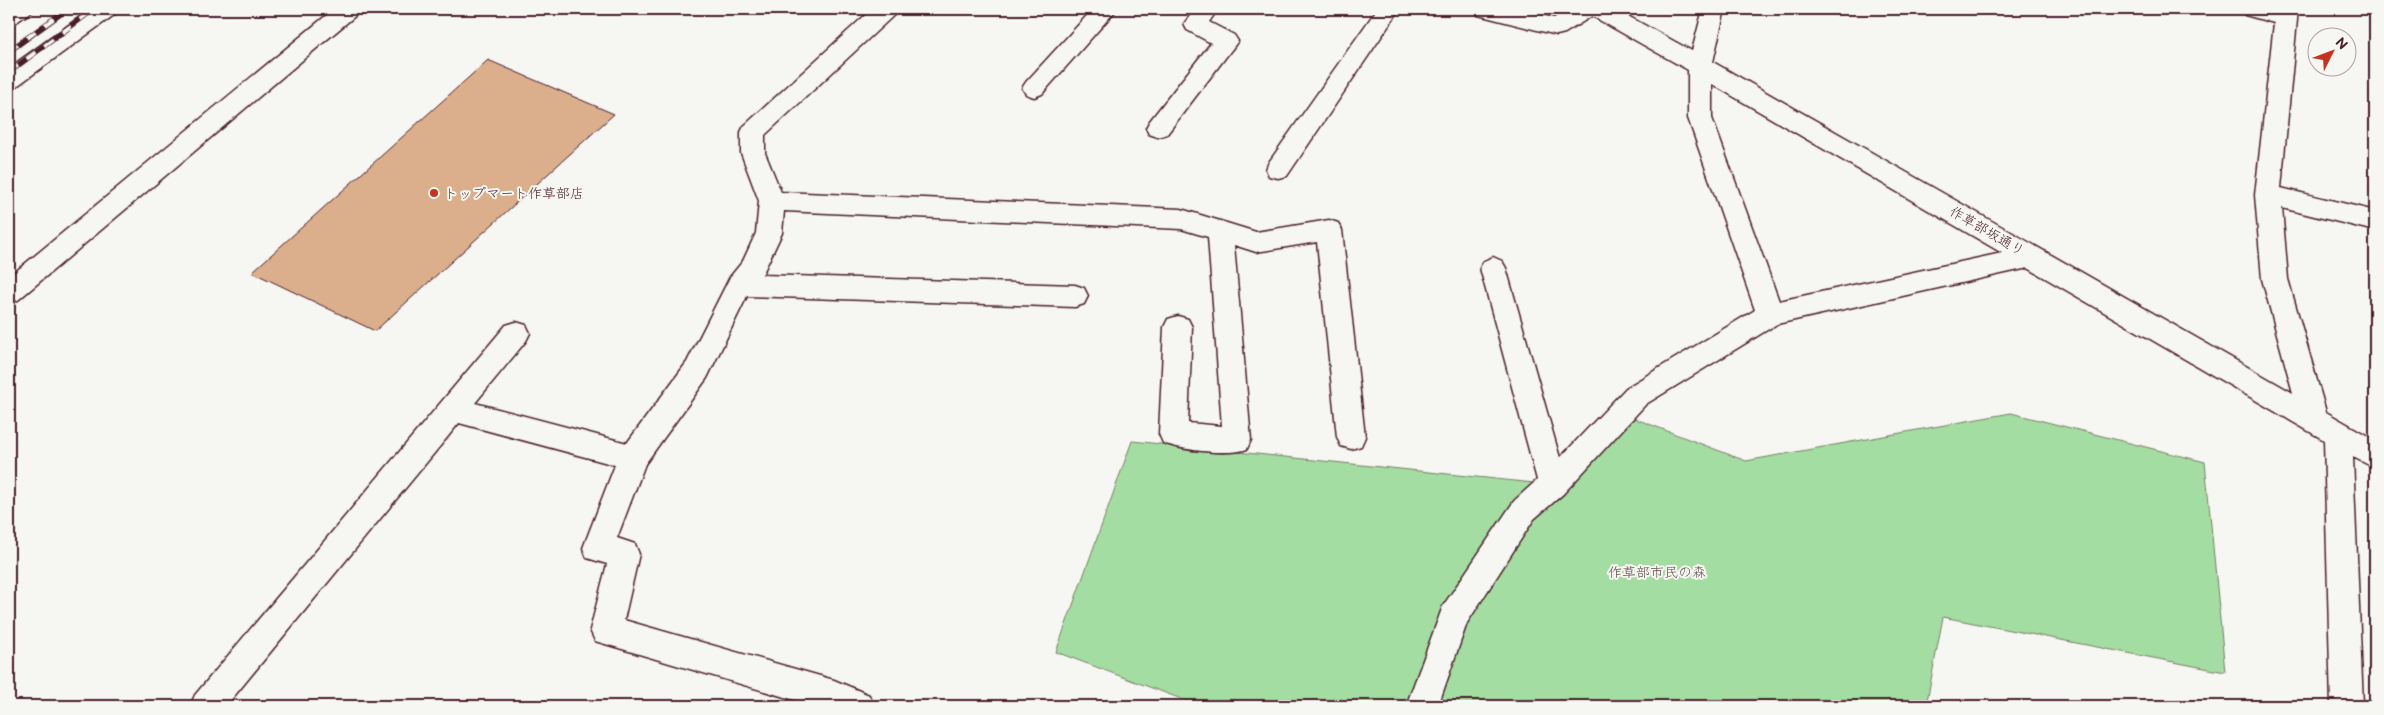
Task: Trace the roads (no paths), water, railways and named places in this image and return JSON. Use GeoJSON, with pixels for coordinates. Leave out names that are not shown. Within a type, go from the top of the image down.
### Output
{"type":"FeatureCollection","features":[{"type":"Feature","properties":{"kind":"main road"},"geometry":{"type":"LineString","coordinates":[[9,41],[53,9]]}},
{"type":"Feature","properties":{"kind":"main road"},"geometry":{"type":"LineString","coordinates":[[9,80],[106,9]]}},
{"type":"Feature","properties":{"kind":"main road"},"geometry":{"type":"LineString","coordinates":[[9,292],[348,9]]}},
{"type":"Feature","properties":{"kind":"main road"},"geometry":{"type":"LineString","coordinates":[[858,706],[834,696],[606,630],[624,554],[598,548],[633,457],[696,370],[739,285],[754,267],[769,233],[772,201],[753,153],[753,132],[886,9]]}},
{"type":"Feature","properties":{"kind":"main road"},"geometry":{"type":"LineString","coordinates":[[1034,88],[1106,9]]}},
{"type":"Feature","properties":{"kind":"main road"},"geometry":{"type":"LineString","coordinates":[[1158,128],[1226,41],[1195,24],[1207,9]]}},
{"type":"Feature","properties":{"kind":"main road"},"geometry":{"type":"LineString","coordinates":[[1278,169],[1389,9]]}},
{"type":"Feature","properties":{"kind":"main road"},"geometry":{"type":"LineString","coordinates":[[1486,9],[1557,27],[1586,9]]}},
{"type":"Feature","properties":{"kind":"main road","name":"作草部坂通り"},"geometry":{"type":"LineString","coordinates":[[1597,9],[1700,66],[2375,455]]}},
{"type":"Feature","properties":{"kind":"main road"},"geometry":{"type":"LineString","coordinates":[[1714,9],[1700,66],[1700,118],[1770,314]]}},
{"type":"Feature","properties":{"kind":"main road"},"geometry":{"type":"LineString","coordinates":[[2253,9],[2287,13],[2268,195],[2275,279],[2326,427],[2347,706]]}},
{"type":"Feature","properties":{"kind":"main road"},"geometry":{"type":"LineString","coordinates":[[2268,195],[2375,221]]}},
{"type":"Feature","properties":{"kind":"main road"},"geometry":{"type":"LineString","coordinates":[[772,201],[1181,219],[1256,242],[1329,230],[1351,436]]}},
{"type":"Feature","properties":{"kind":"main road"},"geometry":{"type":"LineString","coordinates":[[1178,327],[1174,434],[1237,440],[1220,231]]}},
{"type":"Feature","properties":{"kind":"main road"},"geometry":{"type":"LineString","coordinates":[[1422,706],[1454,616],[1524,510],[1553,485],[1636,396],[1770,314],[2031,257]]}},
{"type":"Feature","properties":{"kind":"main road"},"geometry":{"type":"LineString","coordinates":[[1493,268],[1553,485]]}},
{"type":"Feature","properties":{"kind":"main road"},"geometry":{"type":"LineString","coordinates":[[739,285],[1075,296]]}},
{"type":"Feature","properties":{"kind":"main road"},"geometry":{"type":"LineString","coordinates":[[206,706],[516,333]]}},
{"type":"Feature","properties":{"kind":"main road"},"geometry":{"type":"LineString","coordinates":[[453,408],[633,457]]}},
{"type":"Feature","properties":{"kind":"railway"},"geometry":{"type":"LineString","coordinates":[[9,51],[67,9]]}},
{"type":"Feature","properties":{"kind":"railway"},"geometry":{"type":"LineString","coordinates":[[9,72],[94,9]]}},
{"type":"Feature","properties":{"kind":"place","name":"トップマート作草部店"},"geometry":{"type":"Point","coordinates":[434,193]}},
{"type":"Feature","properties":{"kind":"park label","name":"作草部市民の森"},"geometry":{"type":"Point","coordinates":[1657,572]}}]}
